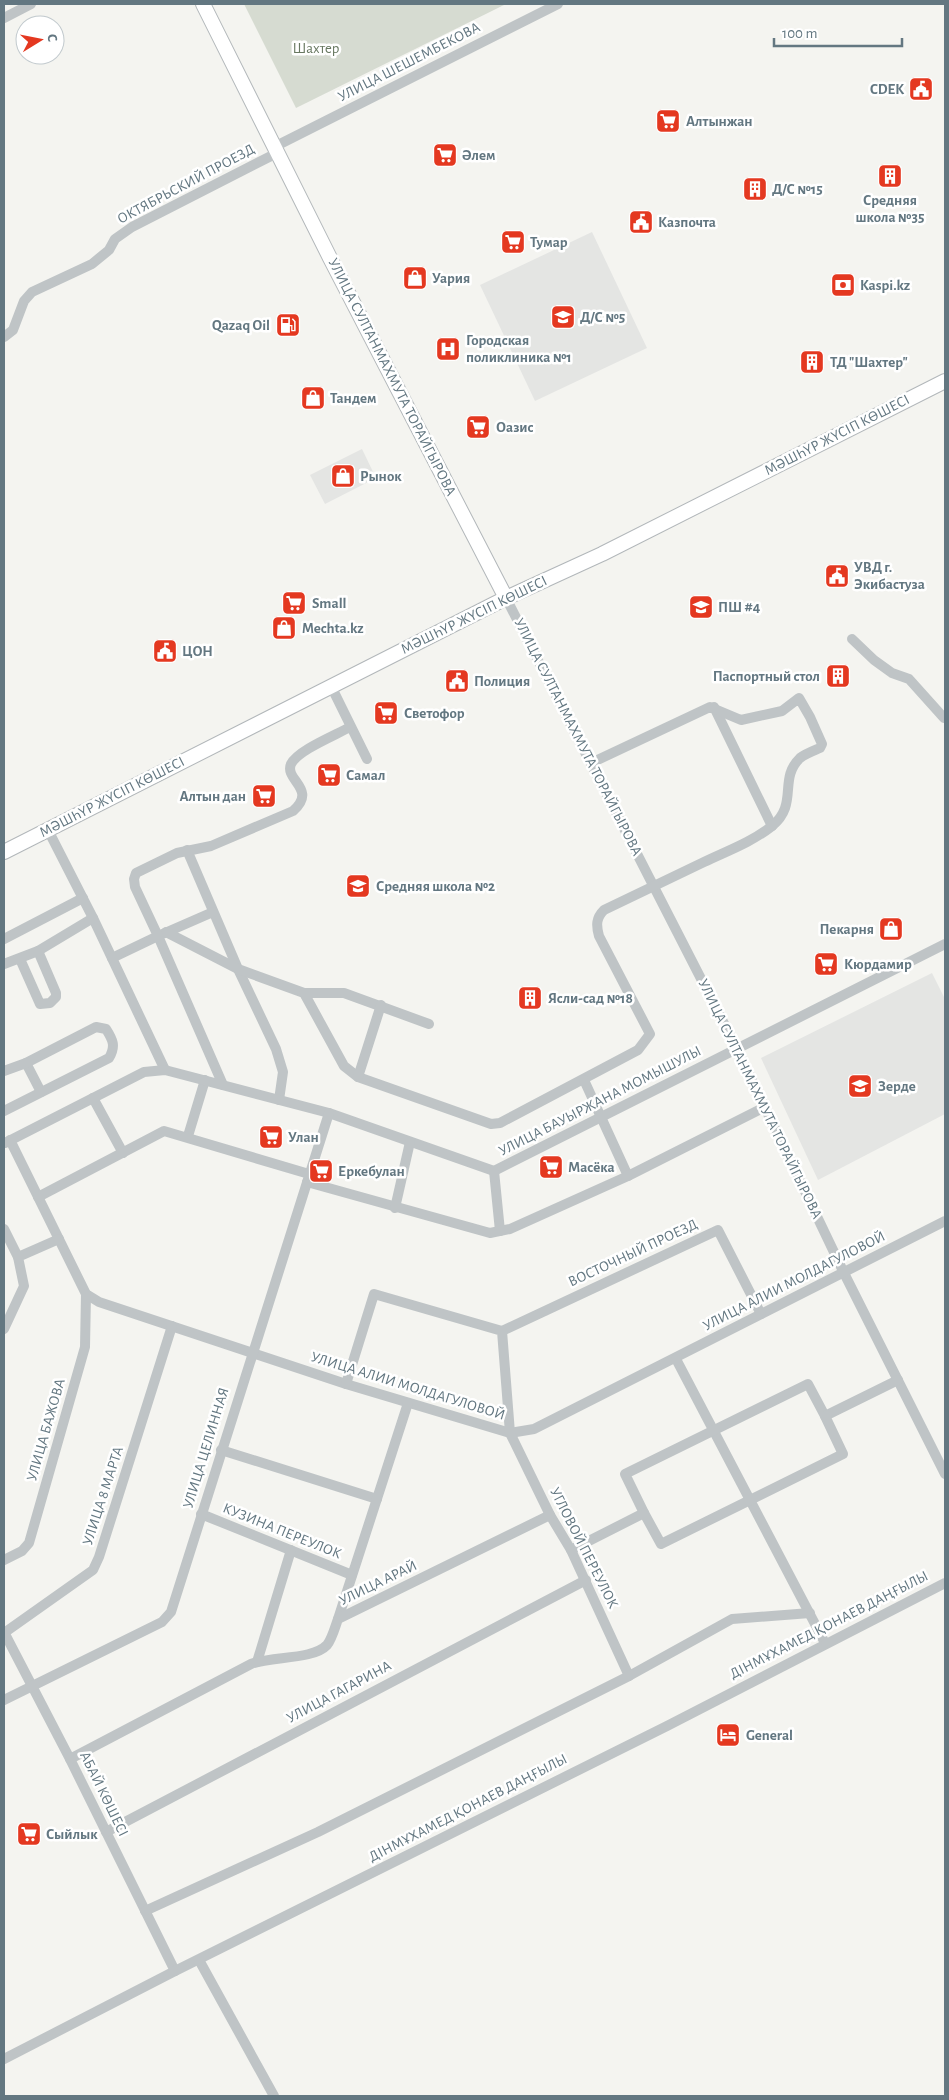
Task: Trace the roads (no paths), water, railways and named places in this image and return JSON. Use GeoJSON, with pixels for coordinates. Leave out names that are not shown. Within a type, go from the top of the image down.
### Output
{"type":"FeatureCollection","features":[{"type":"Feature","properties":{"kind":"main road","name":"УЛИЦА СУЛТАНМАХМУТА ТОРАЙГЫРОВА"},"geometry":{"type":"LineString","coordinates":[[203,4],[275,150],[506,598]]}},
{"type":"Feature","properties":{"kind":"main road","name":"МӘШҺҮР ЖҮСІП КӨШЕСІ"},"geometry":{"type":"LineString","coordinates":[[4,852],[506,598],[602,554],[945,381]]}},
{"type":"Feature","properties":{"kind":"street"},"geometry":{"type":"LineString","coordinates":[[4,18],[31,4]]}},
{"type":"Feature","properties":{"kind":"street","name":"УЛИЦА ШЕШЕМБЕКОВА"},"geometry":{"type":"LineString","coordinates":[[275,150],[558,4]]}},
{"type":"Feature","properties":{"kind":"street","name":"ОКТЯБРЬСКИЙ ПРОЕЗД"},"geometry":{"type":"LineString","coordinates":[[4,337],[13,330],[24,301],[32,292],[92,264],[109,250],[115,239],[132,227],[275,150]]}},
{"type":"Feature","properties":{"kind":"street","name":"УЛИЦА СУЛТАНМАХМУТА ТОРАЙГЫРОВА"},"geometry":{"type":"LineString","coordinates":[[506,598],[738,1049],[844,1271],[945,1474]]}},
{"type":"Feature","properties":{"kind":"street"},"geometry":{"type":"LineString","coordinates":[[852,639],[874,660],[892,673],[909,678],[944,718]]}},
{"type":"Feature","properties":{"kind":"street"},"geometry":{"type":"LineString","coordinates":[[331,686],[367,759]]}},
{"type":"Feature","properties":{"kind":"street"},"geometry":{"type":"LineString","coordinates":[[304,993],[344,1066],[358,1077],[492,1124],[500,1123],[638,1050],[650,1034],[599,936],[596,925],[598,916],[604,910],[748,842],[772,826],[784,814],[789,796],[788,779],[790,769],[801,757],[820,748],[822,744],[799,698],[782,711],[745,719],[737,719],[714,707],[701,711],[591,763]]}},
{"type":"Feature","properties":{"kind":"street"},"geometry":{"type":"LineString","coordinates":[[714,707],[772,826]]}},
{"type":"Feature","properties":{"kind":"street"},"geometry":{"type":"LineString","coordinates":[[223,1085],[162,934],[135,887],[134,879],[136,873],[177,853],[212,846],[293,811],[301,804],[303,797],[299,784],[291,773],[290,767],[294,760],[350,727]]}},
{"type":"Feature","properties":{"kind":"street"},"geometry":{"type":"LineString","coordinates":[[48,830],[93,918],[165,1070]]}},
{"type":"Feature","properties":{"kind":"street"},"geometry":{"type":"LineString","coordinates":[[187,850],[238,969],[276,1049],[283,1072],[279,1100]]}},
{"type":"Feature","properties":{"kind":"street"},"geometry":{"type":"LineString","coordinates":[[4,939],[83,898]]}},
{"type":"Feature","properties":{"kind":"street"},"geometry":{"type":"LineString","coordinates":[[112,958],[213,912]]}},
{"type":"Feature","properties":{"kind":"street"},"geometry":{"type":"LineString","coordinates":[[4,964],[20,960],[38,951],[93,918]]}},
{"type":"Feature","properties":{"kind":"street"},"geometry":{"type":"LineString","coordinates":[[162,934],[238,969],[304,993],[344,993],[429,1024]]}},
{"type":"Feature","properties":{"kind":"street","name":"УЛИЦА БАУЫРЖАНА МОМЫШУЛЫ"},"geometry":{"type":"LineString","coordinates":[[7,1142],[144,1072],[165,1070],[329,1113],[494,1172],[945,944]]}},
{"type":"Feature","properties":{"kind":"street"},"geometry":{"type":"LineString","coordinates":[[20,960],[40,1004],[50,1003],[56,997],[56,993],[38,951]]}},
{"type":"Feature","properties":{"kind":"street"},"geometry":{"type":"LineString","coordinates":[[358,1077],[381,1005]]}},
{"type":"Feature","properties":{"kind":"street"},"geometry":{"type":"LineString","coordinates":[[4,1070],[26,1063],[96,1027],[106,1029],[113,1041],[113,1051],[109,1058],[4,1111]]}},
{"type":"Feature","properties":{"kind":"street"},"geometry":{"type":"LineString","coordinates":[[26,1063],[41,1092]]}},
{"type":"Feature","properties":{"kind":"street"},"geometry":{"type":"LineString","coordinates":[[188,1136],[205,1080]]}},
{"type":"Feature","properties":{"kind":"street"},"geometry":{"type":"LineString","coordinates":[[584,1080],[628,1176]]}},
{"type":"Feature","properties":{"kind":"street"},"geometry":{"type":"LineString","coordinates":[[93,1098],[122,1153]]}},
{"type":"Feature","properties":{"kind":"street"},"geometry":{"type":"LineString","coordinates":[[38,1197],[164,1131],[188,1136],[395,1208],[490,1233],[510,1229],[628,1176],[765,1107]]}},
{"type":"Feature","properties":{"kind":"street","name":"УЛИЦА ЦЕЛИННАЯ"},"geometry":{"type":"LineString","coordinates":[[4,1700],[162,1622],[171,1612],[329,1113]]}},
{"type":"Feature","properties":{"kind":"street"},"geometry":{"type":"LineString","coordinates":[[7,1142],[38,1197],[86,1294]]}},
{"type":"Feature","properties":{"kind":"street"},"geometry":{"type":"LineString","coordinates":[[395,1208],[410,1142]]}},
{"type":"Feature","properties":{"kind":"street"},"geometry":{"type":"LineString","coordinates":[[494,1172],[500,1231]]}},
{"type":"Feature","properties":{"kind":"street","name":"УЛИЦА АЛИИ МОЛДАГУЛОВОЙ"},"geometry":{"type":"LineString","coordinates":[[86,1294],[99,1302],[346,1384],[510,1433],[534,1429],[676,1359],[844,1271],[945,1221]]}},
{"type":"Feature","properties":{"kind":"street"},"geometry":{"type":"LineString","coordinates":[[4,1229],[18,1257],[24,1286],[4,1329]]}},
{"type":"Feature","properties":{"kind":"street","name":"ВОСТОЧНЫЙ ПРОЕЗД"},"geometry":{"type":"LineString","coordinates":[[502,1331],[718,1230],[761,1314]]}},
{"type":"Feature","properties":{"kind":"street"},"geometry":{"type":"LineString","coordinates":[[18,1257],[59,1239]]}},
{"type":"Feature","properties":{"kind":"street","name":"УЛИЦА БАЖОВА"},"geometry":{"type":"LineString","coordinates":[[4,1560],[22,1551],[29,1543],[85,1348],[86,1294]]}},
{"type":"Feature","properties":{"kind":"street"},"geometry":{"type":"LineString","coordinates":[[346,1384],[374,1294],[502,1331],[510,1433]]}},
{"type":"Feature","properties":{"kind":"street","name":"УЛИЦА 8 МАРТА"},"geometry":{"type":"LineString","coordinates":[[4,1632],[93,1570],[99,1557],[172,1326]]}},
{"type":"Feature","properties":{"kind":"street"},"geometry":{"type":"LineString","coordinates":[[676,1359],[825,1643]]}},
{"type":"Feature","properties":{"kind":"street"},"geometry":{"type":"LineString","coordinates":[[825,1416],[898,1380]]}},
{"type":"Feature","properties":{"kind":"street"},"geometry":{"type":"LineString","coordinates":[[808,1384],[825,1416],[843,1454],[661,1544],[626,1474],[808,1384]]}},
{"type":"Feature","properties":{"kind":"street"},"geometry":{"type":"LineString","coordinates":[[338,1619],[408,1404]]}},
{"type":"Feature","properties":{"kind":"street","name":"УГЛОВОЙ ПЕРЕУЛОК"},"geometry":{"type":"LineString","coordinates":[[510,1433],[550,1515],[572,1550],[630,1676]]}},
{"type":"Feature","properties":{"kind":"street"},"geometry":{"type":"LineString","coordinates":[[221,1450],[377,1499]]}},
{"type":"Feature","properties":{"kind":"street"},"geometry":{"type":"LineString","coordinates":[[572,1550],[644,1513]]}},
{"type":"Feature","properties":{"kind":"street","name":"КУЗИНА ПЕРЕУЛОК"},"geometry":{"type":"LineString","coordinates":[[201,1514],[352,1575]]}},
{"type":"Feature","properties":{"kind":"street","name":"УЛИЦА АРАЙ"},"geometry":{"type":"LineString","coordinates":[[70,1759],[257,1662],[316,1652],[328,1644],[338,1619],[550,1515]]}},
{"type":"Feature","properties":{"kind":"street"},"geometry":{"type":"LineString","coordinates":[[257,1662],[291,1550]]}},
{"type":"Feature","properties":{"kind":"street","name":"УЛИЦА ГАГАРИНА"},"geometry":{"type":"LineString","coordinates":[[106,1832],[586,1580]]}},
{"type":"Feature","properties":{"kind":"street","name":"ДІНМҰХАМЕД ҚОНАЕВ ДАҢҒЫЛЫ"},"geometry":{"type":"LineString","coordinates":[[4,2059],[174,1971],[667,1726],[825,1643],[945,1583]]}},
{"type":"Feature","properties":{"kind":"street"},"geometry":{"type":"LineString","coordinates":[[145,1912],[318,1832],[630,1676],[732,1619],[810,1613]]}},
{"type":"Feature","properties":{"kind":"street","name":"АБАЙ КӨШЕСІ"},"geometry":{"type":"LineString","coordinates":[[4,1632],[70,1759],[174,1971]]}},
{"type":"Feature","properties":{"kind":"street"},"geometry":{"type":"LineString","coordinates":[[199,1960],[274,2096]]}},
{"type":"Feature","properties":{"kind":"place","name":"CDEK"},"geometry":{"type":"Point","coordinates":[921,89]}},
{"type":"Feature","properties":{"kind":"place","name":"Алтынжан"},"geometry":{"type":"Point","coordinates":[668,121]}},
{"type":"Feature","properties":{"kind":"place","name":"Әлем"},"geometry":{"type":"Point","coordinates":[445,155]}},
{"type":"Feature","properties":{"kind":"place","name":"Средняя школа №35"},"geometry":{"type":"Point","coordinates":[890,176]}},
{"type":"Feature","properties":{"kind":"place","name":"Д/С №15"},"geometry":{"type":"Point","coordinates":[755,189]}},
{"type":"Feature","properties":{"kind":"place","name":"Казпочта"},"geometry":{"type":"Point","coordinates":[641,222]}},
{"type":"Feature","properties":{"kind":"place","name":"Тумар"},"geometry":{"type":"Point","coordinates":[513,242]}},
{"type":"Feature","properties":{"kind":"place","name":"Уария"},"geometry":{"type":"Point","coordinates":[415,278]}},
{"type":"Feature","properties":{"kind":"place","name":"Kaspi.kz"},"geometry":{"type":"Point","coordinates":[843,285]}},
{"type":"Feature","properties":{"kind":"place","name":"Д/С №5"},"geometry":{"type":"Point","coordinates":[563,317]}},
{"type":"Feature","properties":{"kind":"place","name":"Qazaq Oil"},"geometry":{"type":"Point","coordinates":[288,325]}},
{"type":"Feature","properties":{"kind":"place","name":"Городская поликлиника №1"},"geometry":{"type":"Point","coordinates":[448,349]}},
{"type":"Feature","properties":{"kind":"place","name":"ТД \"Шахтер\""},"geometry":{"type":"Point","coordinates":[812,362]}},
{"type":"Feature","properties":{"kind":"place","name":"Тандем"},"geometry":{"type":"Point","coordinates":[313,398]}},
{"type":"Feature","properties":{"kind":"place","name":"Оазис"},"geometry":{"type":"Point","coordinates":[478,427]}},
{"type":"Feature","properties":{"kind":"place","name":"Рынок"},"geometry":{"type":"Point","coordinates":[343,476]}},
{"type":"Feature","properties":{"kind":"place","name":"УВД г. Экибастуза"},"geometry":{"type":"Point","coordinates":[837,576]}},
{"type":"Feature","properties":{"kind":"place","name":"Small"},"geometry":{"type":"Point","coordinates":[294,603]}},
{"type":"Feature","properties":{"kind":"place","name":"ПШ #4"},"geometry":{"type":"Point","coordinates":[701,607]}},
{"type":"Feature","properties":{"kind":"place","name":"Mechta.kz"},"geometry":{"type":"Point","coordinates":[284,628]}},
{"type":"Feature","properties":{"kind":"place","name":"ЦОН"},"geometry":{"type":"Point","coordinates":[165,651]}},
{"type":"Feature","properties":{"kind":"place","name":"Паспортный стол"},"geometry":{"type":"Point","coordinates":[838,676]}},
{"type":"Feature","properties":{"kind":"place","name":"Полиция"},"geometry":{"type":"Point","coordinates":[457,681]}},
{"type":"Feature","properties":{"kind":"place","name":"Светофор"},"geometry":{"type":"Point","coordinates":[386,713]}},
{"type":"Feature","properties":{"kind":"place","name":"Самал"},"geometry":{"type":"Point","coordinates":[329,775]}},
{"type":"Feature","properties":{"kind":"place","name":"Алтын дан"},"geometry":{"type":"Point","coordinates":[264,796]}},
{"type":"Feature","properties":{"kind":"place","name":"Средняя школа №2"},"geometry":{"type":"Point","coordinates":[358,886]}},
{"type":"Feature","properties":{"kind":"place","name":"Пекарня"},"geometry":{"type":"Point","coordinates":[891,929]}},
{"type":"Feature","properties":{"kind":"place","name":"Кюрдамир"},"geometry":{"type":"Point","coordinates":[826,964]}},
{"type":"Feature","properties":{"kind":"place","name":"Ясли-сад №18"},"geometry":{"type":"Point","coordinates":[530,998]}},
{"type":"Feature","properties":{"kind":"place","name":"Зерде"},"geometry":{"type":"Point","coordinates":[860,1086]}},
{"type":"Feature","properties":{"kind":"place","name":"Улан"},"geometry":{"type":"Point","coordinates":[271,1137]}},
{"type":"Feature","properties":{"kind":"place","name":"Масёка"},"geometry":{"type":"Point","coordinates":[551,1167]}},
{"type":"Feature","properties":{"kind":"place","name":"Еркебулан"},"geometry":{"type":"Point","coordinates":[321,1171]}},
{"type":"Feature","properties":{"kind":"place","name":"General"},"geometry":{"type":"Point","coordinates":[728,1735]}},
{"type":"Feature","properties":{"kind":"place","name":"Сыйлык"},"geometry":{"type":"Point","coordinates":[29,1834]}},
{"type":"Feature","properties":{"kind":"park label","name":"Шахтер"},"geometry":{"type":"Point","coordinates":[316,48]}}]}
